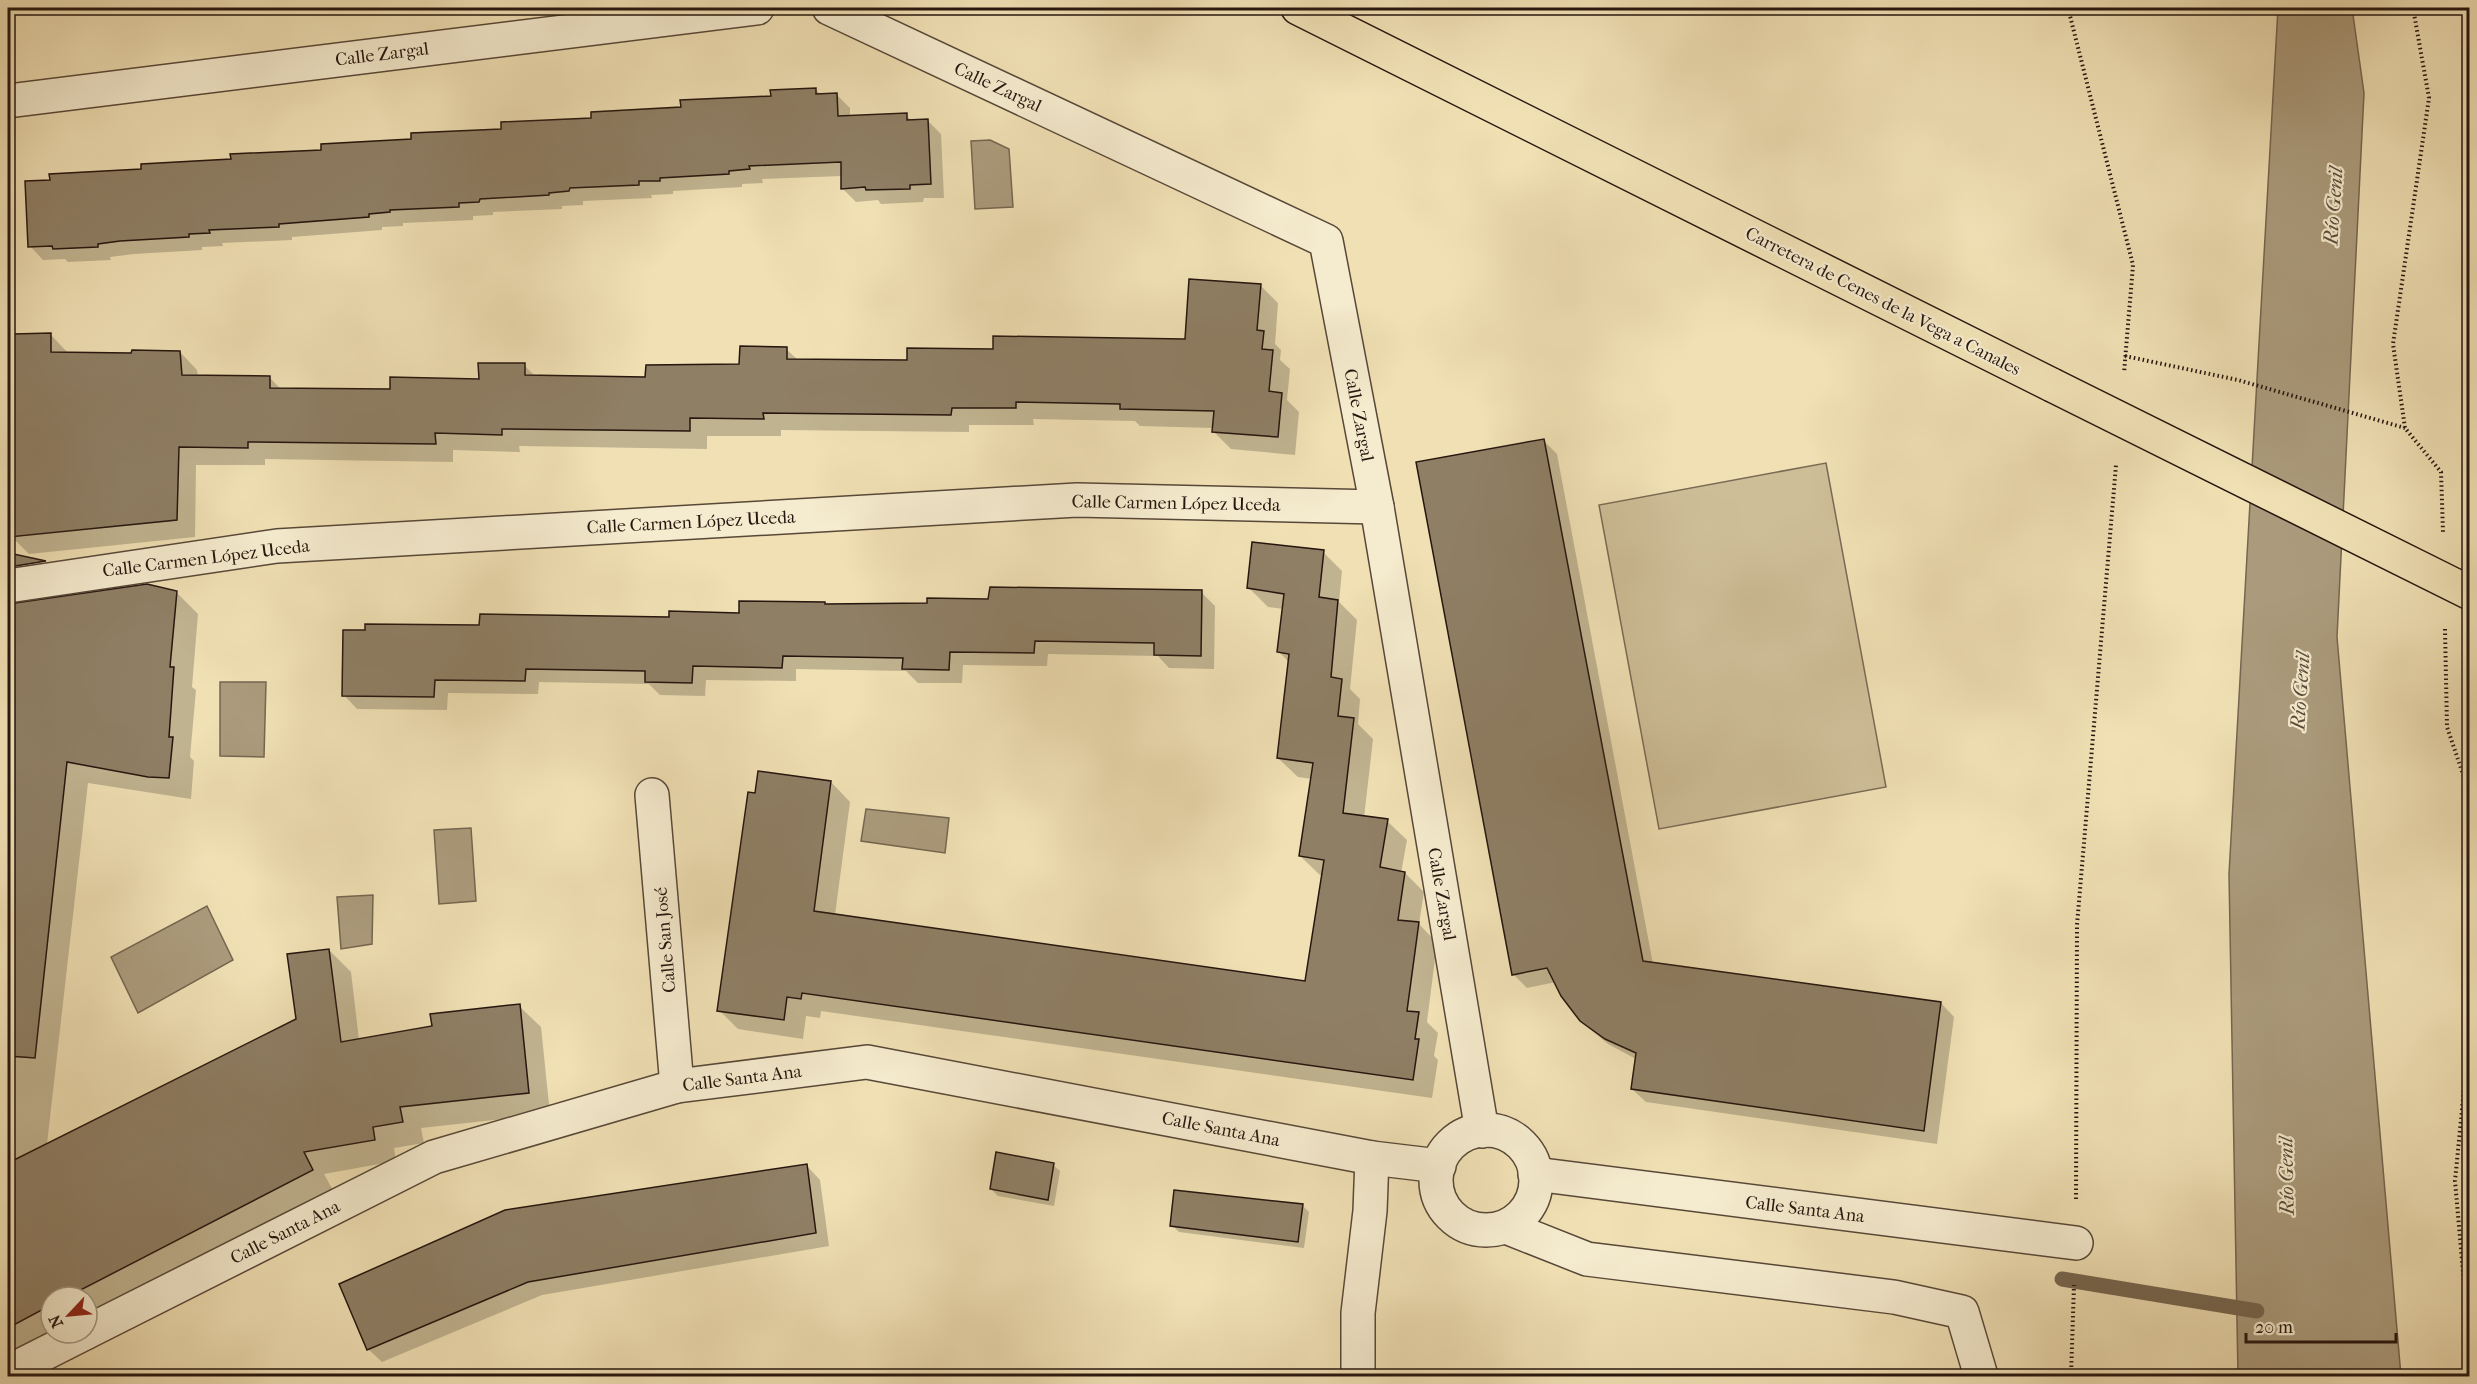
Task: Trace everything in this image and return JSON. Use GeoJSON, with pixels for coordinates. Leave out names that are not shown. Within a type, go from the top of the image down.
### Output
{"type":"FeatureCollection","features":[{"type":"Feature","properties":{"kind":"main road","name":"Carretera de Cenes de la Vega a Canales"},"geometry":{"type":"LineString","coordinates":[[1298,8],[2469,593]]}},
{"type":"Feature","properties":{"kind":"street","name":"Calle Zargal"},"geometry":{"type":"LineString","coordinates":[[8,101],[757,8]]}},
{"type":"Feature","properties":{"kind":"street","name":"Calle Zargal"},"geometry":{"type":"LineString","coordinates":[[829,8],[1326,241],[1377,507],[1482,1131]]}},
{"type":"Feature","properties":{"kind":"street","name":"Calle Carmen López Uceda"},"geometry":{"type":"LineString","coordinates":[[8,586],[277,546],[1088,500],[1377,507]]}},
{"type":"Feature","properties":{"kind":"street","name":"Calle San José"},"geometry":{"type":"LineString","coordinates":[[652,795],[677,1086]]}},
{"type":"Feature","properties":{"kind":"street","name":"Calle Santa Ana"},"geometry":{"type":"LineString","coordinates":[[99,1325],[434,1157],[677,1086],[867,1062],[1372,1158],[1439,1166]]}},
{"type":"Feature","properties":{"kind":"street"},"geometry":{"type":"LineString","coordinates":[[1493,1130],[1518,1141],[1534,1163],[1537,1188],[1526,1212],[1506,1227],[1480,1231],[1456,1221],[1440,1201],[1436,1176],[1439,1166],[1445,1150],[1466,1133],[1493,1130]]}},
{"type":"Feature","properties":{"kind":"street"},"geometry":{"type":"LineString","coordinates":[[1358,1377],[1358,1313],[1370,1211],[1372,1158]]}},
{"type":"Feature","properties":{"kind":"street","name":"Calle Santa Ana"},"geometry":{"type":"LineString","coordinates":[[1535,1174],[2076,1243]]}},
{"type":"Feature","properties":{"kind":"street"},"geometry":{"type":"LineString","coordinates":[[1506,1227],[1587,1259],[1894,1297],[1962,1312],[1981,1377]]}},
{"type":"Feature","properties":{"kind":"street","name":"Calle Santa Ana"},"geometry":{"type":"LineString","coordinates":[[8,1372],[61,1345]]}},
{"type":"Feature","properties":{"kind":"path"},"geometry":{"type":"LineString","coordinates":[[2068,8],[2133,265],[2123,379]]}},
{"type":"Feature","properties":{"kind":"path"},"geometry":{"type":"LineString","coordinates":[[2414,8],[2429,98],[2392,344],[2405,428],[2441,472],[2443,542]]}},
{"type":"Feature","properties":{"kind":"path"},"geometry":{"type":"LineString","coordinates":[[2126,356],[2238,380],[2405,428]]}},
{"type":"Feature","properties":{"kind":"path"},"geometry":{"type":"LineString","coordinates":[[2071,1377],[2076,1243],[2078,925],[2116,462]]}},
{"type":"Feature","properties":{"kind":"path"},"geometry":{"type":"LineString","coordinates":[[2445,622],[2447,727],[2469,795]]}},
{"type":"Feature","properties":{"kind":"path"},"geometry":{"type":"LineString","coordinates":[[2469,1028],[2455,1181],[2469,1351]]}},
{"type":"Feature","properties":{"kind":"shaded area"},"geometry":{"type":"Polygon","coordinates":[[[1826,463],[1886,787],[1659,829],[1599,505],[1826,463]]]}},
{"type":"Feature","properties":{"kind":"water","name":"Río Genil"},"geometry":{"type":"Polygon","coordinates":[[[2278,8],[2352,8],[2364,93],[2337,637],[2401,1376],[2238,1376],[2229,874],[2278,8]]]}},
{"type":"Feature","properties":{"kind":"water"},"geometry":{"type":"Polygon","coordinates":[[[990,140],[1009,149],[1013,207],[975,209],[971,141],[990,140]]]}},
{"type":"Feature","properties":{"kind":"water"},"geometry":{"type":"Polygon","coordinates":[[[220,682],[266,682],[264,757],[220,756],[220,682]]]}},
{"type":"Feature","properties":{"kind":"water"},"geometry":{"type":"Polygon","coordinates":[[[866,809],[949,818],[945,853],[861,841],[866,809]]]}},
{"type":"Feature","properties":{"kind":"water"},"geometry":{"type":"Polygon","coordinates":[[[471,828],[476,901],[439,904],[434,830],[471,828]]]}},
{"type":"Feature","properties":{"kind":"water"},"geometry":{"type":"Polygon","coordinates":[[[373,895],[372,944],[341,949],[337,897],[373,895]]]}},
{"type":"Feature","properties":{"kind":"water"},"geometry":{"type":"Polygon","coordinates":[[[207,906],[233,960],[138,1013],[111,957],[207,906]]]}},
{"type":"Feature","properties":{"kind":"building"},"geometry":{"type":"Polygon","coordinates":[[[816,88],[816,94],[837,93],[838,116],[907,113],[907,120],[928,119],[931,184],[910,185],[910,189],[866,190],[865,187],[841,189],[841,162],[749,166],[750,169],[729,171],[729,174],[660,178],[660,181],[639,181],[639,185],[570,188],[569,191],[549,193],[549,195],[480,199],[479,202],[459,203],[459,207],[390,210],[390,212],[369,214],[369,217],[279,224],[279,227],[209,230],[210,233],[189,234],[189,237],[120,241],[98,244],[98,247],[53,249],[52,246],[28,247],[25,181],[50,180],[49,174],[141,169],[141,164],[231,159],[230,154],[321,150],[321,144],[411,139],[411,133],[501,129],[501,122],[591,118],[591,112],[681,107],[680,100],[771,96],[770,90],[816,88]]]}},
{"type":"Feature","properties":{"kind":"building"},"geometry":{"type":"Polygon","coordinates":[[[1189,279],[1261,284],[1257,330],[1264,331],[1262,349],[1273,350],[1269,391],[1282,393],[1278,437],[1212,432],[1214,411],[1120,409],[1120,404],[1016,402],[1016,408],[952,408],[951,415],[763,413],[764,419],[690,418],[690,431],[502,429],[502,435],[435,433],[436,444],[248,442],[248,448],[179,447],[177,520],[9,537],[13,334],[51,333],[51,352],[180,351],[182,375],[270,376],[270,388],[390,389],[390,377],[479,379],[478,363],[525,363],[525,375],[645,377],[646,365],[739,364],[740,346],[787,347],[787,359],[907,360],[907,348],[993,349],[993,336],[1185,339],[1189,279]]]}},
{"type":"Feature","properties":{"kind":"building"},"geometry":{"type":"Polygon","coordinates":[[[1544,439],[1643,961],[1941,1002],[1924,1131],[1631,1089],[1636,1053],[1605,1039],[1580,1021],[1561,996],[1547,968],[1512,975],[1416,462],[1544,439]]]}},
{"type":"Feature","properties":{"kind":"building"},"geometry":{"type":"Polygon","coordinates":[[[1252,542],[1324,550],[1319,597],[1338,600],[1331,677],[1342,679],[1338,716],[1354,718],[1343,813],[1388,819],[1380,867],[1405,872],[1398,920],[1419,922],[1407,1011],[1419,1012],[1415,1039],[1419,1039],[1413,1080],[802,993],[801,999],[787,997],[784,1020],[717,1011],[748,792],[755,793],[758,771],[831,781],[814,911],[1305,981],[1324,860],[1299,856],[1313,763],[1277,758],[1289,654],[1277,652],[1284,594],[1247,588],[1252,542]]]}},
{"type":"Feature","properties":{"kind":"building"},"geometry":{"type":"Polygon","coordinates":[[[9,553],[46,561],[9,567],[9,553]]]}},
{"type":"Feature","properties":{"kind":"building"},"geometry":{"type":"Polygon","coordinates":[[[147,584],[177,591],[170,667],[174,667],[169,737],[173,737],[169,778],[148,777],[67,762],[35,1058],[8,1056],[8,604],[147,584]]]}},
{"type":"Feature","properties":{"kind":"building"},"geometry":{"type":"Polygon","coordinates":[[[990,587],[1202,590],[1201,656],[1154,655],[1154,643],[1035,641],[1034,653],[950,652],[949,670],[902,669],[903,658],[783,656],[782,668],[693,666],[692,683],[645,682],[645,671],[526,669],[525,681],[435,680],[434,697],[342,696],[343,630],[365,630],[365,624],[479,625],[480,614],[669,617],[669,611],[739,613],[739,601],[825,602],[825,604],[927,603],[927,598],[988,599],[990,587]]]}},
{"type":"Feature","properties":{"kind":"building"},"geometry":{"type":"Polygon","coordinates":[[[329,949],[341,1042],[432,1026],[430,1014],[520,1004],[529,1093],[400,1107],[403,1122],[373,1127],[375,1140],[304,1152],[313,1170],[90,1285],[39,1285],[39,1311],[8,1328],[8,1163],[296,1019],[287,954],[329,949]]]}},
{"type":"Feature","properties":{"kind":"building"},"geometry":{"type":"Polygon","coordinates":[[[996,1152],[1054,1163],[1048,1200],[990,1189],[996,1152]]]}},
{"type":"Feature","properties":{"kind":"building"},"geometry":{"type":"Polygon","coordinates":[[[807,1164],[816,1233],[528,1282],[367,1350],[339,1284],[505,1210],[807,1164]]]}},
{"type":"Feature","properties":{"kind":"building"},"geometry":{"type":"Polygon","coordinates":[[[1174,1190],[1303,1204],[1298,1242],[1170,1226],[1174,1190]]]}},
{"type":"Feature","properties":{"kind":"waterway"},"geometry":{"type":"LineString","coordinates":[[2062,1279],[2257,1311]]}}]}
